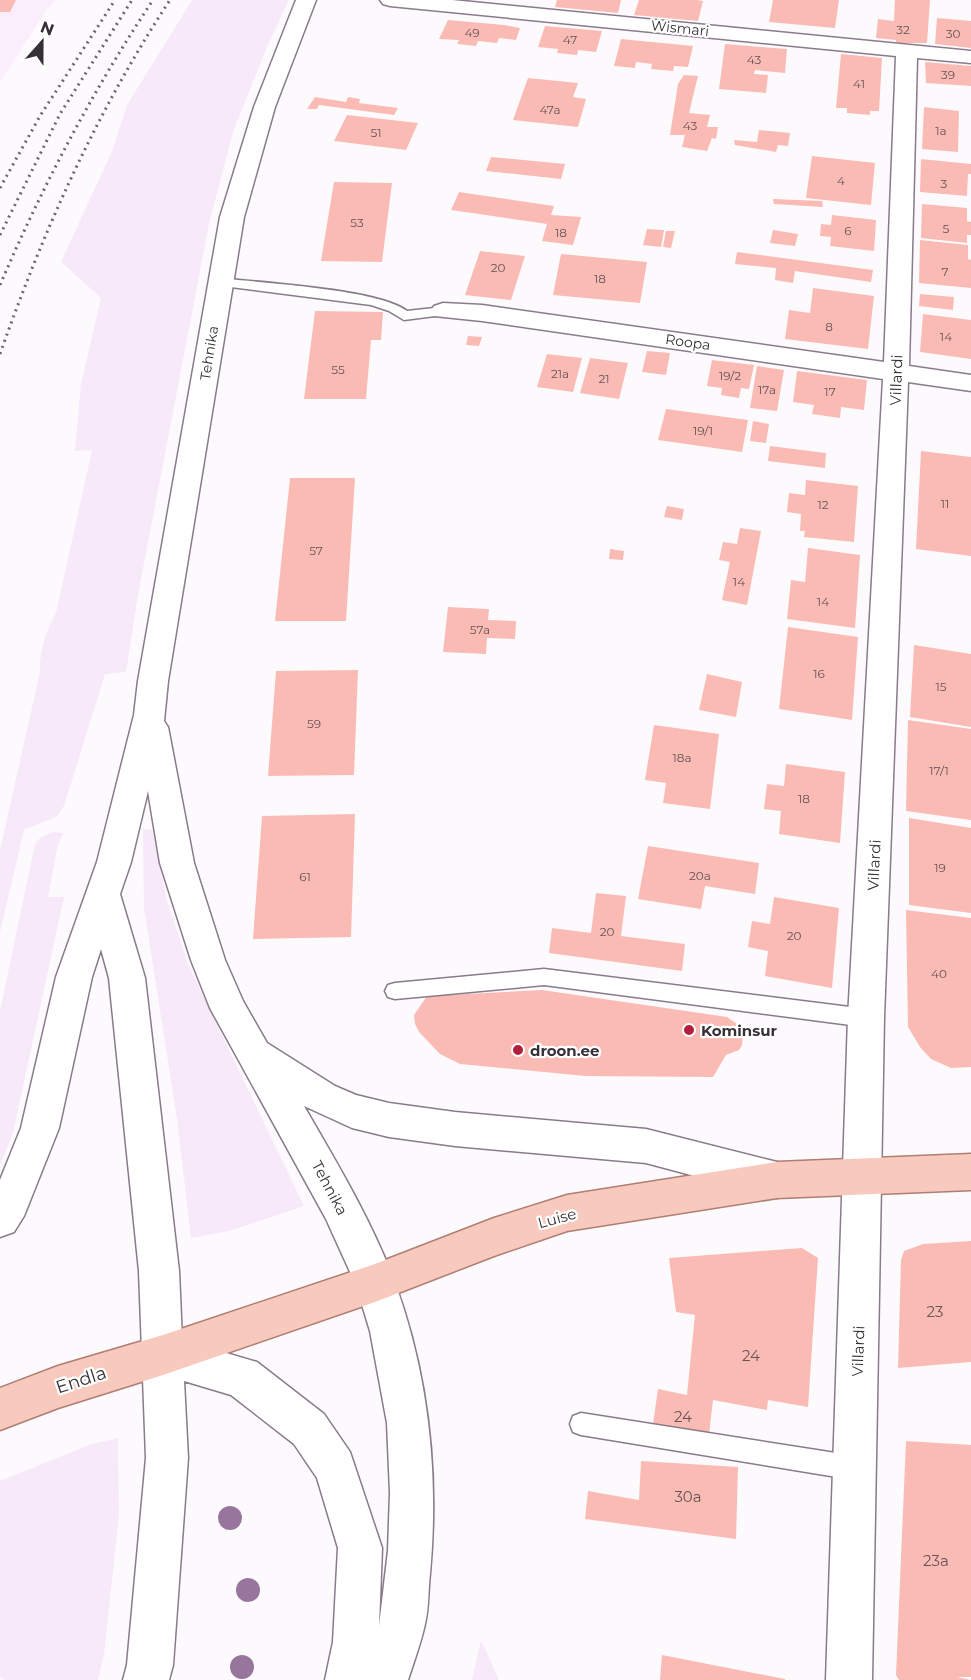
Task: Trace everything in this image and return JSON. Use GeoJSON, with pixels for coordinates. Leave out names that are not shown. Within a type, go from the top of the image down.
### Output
{"type":"FeatureCollection","features":[{"type":"Feature","properties":{"kind":"main road","name":"Tehnika"},"geometry":{"type":"LineString","coordinates":[[0,1219],[10,1203],[40,1128],[74,977],[114,862],[150,715],[153,681],[232,217],[247,156],[279,61],[306,0]]}},
{"type":"Feature","properties":{"kind":"main road","name":"Wismari"},"geometry":{"type":"LineString","coordinates":[[390,0],[971,57]]}},
{"type":"Feature","properties":{"kind":"main road","name":"Villardi"},"geometry":{"type":"LineString","coordinates":[[849,1680],[866,1018],[896,372],[907,51]]}},
{"type":"Feature","properties":{"kind":"main road","name":"Roopa"},"geometry":{"type":"LineString","coordinates":[[443,311],[482,313],[971,383]]}},
{"type":"Feature","properties":{"kind":"main road","name":"Tehnika"},"geometry":{"type":"LineString","coordinates":[[150,715],[177,863],[208,960],[228,1008],[340,1206],[375,1283],[390,1331],[408,1423],[412,1493],[410,1551],[402,1622],[385,1680]]}},
{"type":"Feature","properties":{"kind":"main road"},"geometry":{"type":"LineString","coordinates":[[103,894],[127,978],[156,1248],[163,1355],[167,1458],[160,1562],[150,1665],[146,1680]]}},
{"type":"Feature","properties":{"kind":"main road"},"geometry":{"type":"LineString","coordinates":[[255,1053],[322,1098],[352,1111],[388,1120],[455,1129],[646,1146],[777,1180]]}},
{"type":"Feature","properties":{"kind":"main road","name":"Luise"},"geometry":{"type":"LineString","coordinates":[[163,1355],[375,1283],[494,1237],[567,1213],[777,1180],[971,1172]]}},
{"type":"Feature","properties":{"kind":"main road"},"geometry":{"type":"LineString","coordinates":[[163,1355],[242,1377],[309,1429],[335,1467],[360,1548],[356,1642],[348,1680]]}},
{"type":"Feature","properties":{"kind":"main road","name":"Endla"},"geometry":{"type":"LineString","coordinates":[[0,1409],[58,1387],[163,1355]]}},
{"type":"Feature","properties":{"kind":"lane","name":"Roopa"},"geometry":{"type":"LineString","coordinates":[[220,282],[373,301],[394,308],[404,316],[443,311]]}},
{"type":"Feature","properties":{"kind":"lane"},"geometry":{"type":"LineString","coordinates":[[395,992],[544,977],[866,1018]]}},
{"type":"Feature","properties":{"kind":"lane"},"geometry":{"type":"LineString","coordinates":[[581,1424],[855,1468]]}},
{"type":"Feature","properties":{"kind":"shaded area"},"geometry":{"type":"Polygon","coordinates":[[[0,0],[56,0],[47,9],[0,82],[0,0]]]}},
{"type":"Feature","properties":{"kind":"shaded area"},"geometry":{"type":"Polygon","coordinates":[[[192,0],[289,0],[267,47],[233,132],[209,224],[138,595],[126,672],[105,674],[64,806],[56,817],[24,830],[0,932],[0,850],[40,672],[42,649],[56,613],[92,450],[75,451],[81,384],[101,298],[61,262],[112,151],[127,105],[192,0]]]}},
{"type":"Feature","properties":{"kind":"shaded area"},"geometry":{"type":"Polygon","coordinates":[[[152,829],[167,901],[188,964],[304,1206],[229,1231],[191,1238],[177,1119],[144,908],[143,830],[152,829]]]}},
{"type":"Feature","properties":{"kind":"shaded area"},"geometry":{"type":"Polygon","coordinates":[[[53,832],[64,833],[58,844],[48,897],[64,897],[13,1133],[0,1165],[0,1011],[35,844],[41,837],[53,832]]]}},
{"type":"Feature","properties":{"kind":"shaded area"},"geometry":{"type":"Polygon","coordinates":[[[118,1438],[119,1515],[104,1654],[98,1680],[5,1680],[0,1677],[0,1481],[92,1444],[118,1438]]]}},
{"type":"Feature","properties":{"kind":"shaded area"},"geometry":{"type":"Polygon","coordinates":[[[481,1640],[499,1680],[472,1680],[481,1640]]]}},
{"type":"Feature","properties":{"kind":"building"},"geometry":{"type":"Polygon","coordinates":[[[0,0],[16,0],[10,12],[0,12],[0,0]]]}},
{"type":"Feature","properties":{"kind":"building"},"geometry":{"type":"Polygon","coordinates":[[[557,0],[621,0],[618,13],[555,7],[557,0]]]}},
{"type":"Feature","properties":{"kind":"building"},"geometry":{"type":"Polygon","coordinates":[[[639,0],[703,1],[698,21],[634,15],[639,0]]]}},
{"type":"Feature","properties":{"kind":"building"},"geometry":{"type":"Polygon","coordinates":[[[773,0],[839,0],[835,28],[769,22],[773,0]]]}},
{"type":"Feature","properties":{"kind":"building"},"geometry":{"type":"Polygon","coordinates":[[[895,0],[930,0],[927,43],[896,43],[896,40],[876,38],[878,19],[894,21],[895,0]]]}},
{"type":"Feature","properties":{"kind":"building"},"geometry":{"type":"Polygon","coordinates":[[[937,18],[971,21],[971,48],[935,44],[937,18]]]}},
{"type":"Feature","properties":{"kind":"building"},"geometry":{"type":"Polygon","coordinates":[[[448,20],[520,28],[516,40],[499,38],[497,43],[478,41],[476,46],[457,44],[459,40],[439,39],[448,20]]]}},
{"type":"Feature","properties":{"kind":"building"},"geometry":{"type":"Polygon","coordinates":[[[545,26],[602,31],[596,52],[578,50],[577,55],[557,53],[558,49],[538,47],[545,26]]]}},
{"type":"Feature","properties":{"kind":"building"},"geometry":{"type":"Polygon","coordinates":[[[621,39],[693,46],[688,67],[674,66],[673,71],[651,69],[652,64],[636,62],[635,68],[614,66],[621,39]]]}},
{"type":"Feature","properties":{"kind":"building"},"geometry":{"type":"Polygon","coordinates":[[[725,44],[787,49],[785,73],[755,70],[754,74],[768,75],[766,93],[719,89],[725,44]]]}},
{"type":"Feature","properties":{"kind":"building"},"geometry":{"type":"Polygon","coordinates":[[[841,54],[882,58],[879,111],[870,111],[870,115],[847,113],[847,108],[836,108],[841,54]]]}},
{"type":"Feature","properties":{"kind":"building"},"geometry":{"type":"Polygon","coordinates":[[[925,62],[971,66],[971,86],[926,83],[925,62]]]}},
{"type":"Feature","properties":{"kind":"building"},"geometry":{"type":"Polygon","coordinates":[[[684,75],[698,76],[689,113],[710,115],[707,127],[718,127],[716,139],[712,138],[707,151],[682,147],[685,135],[670,135],[678,84],[684,75]]]}},
{"type":"Feature","properties":{"kind":"building"},"geometry":{"type":"Polygon","coordinates":[[[528,78],[578,83],[573,97],[586,99],[578,127],[513,120],[528,78]]]}},
{"type":"Feature","properties":{"kind":"building"},"geometry":{"type":"Polygon","coordinates":[[[315,97],[346,102],[348,97],[360,99],[359,103],[398,108],[394,115],[319,105],[317,109],[307,109],[315,97]]]}},
{"type":"Feature","properties":{"kind":"building"},"geometry":{"type":"Polygon","coordinates":[[[924,107],[959,111],[958,152],[922,149],[924,107]]]}},
{"type":"Feature","properties":{"kind":"building"},"geometry":{"type":"Polygon","coordinates":[[[347,115],[418,123],[406,150],[334,141],[347,115]]]}},
{"type":"Feature","properties":{"kind":"building"},"geometry":{"type":"Polygon","coordinates":[[[759,130],[790,133],[788,146],[778,145],[776,152],[735,145],[734,140],[757,142],[759,130]]]}},
{"type":"Feature","properties":{"kind":"building"},"geometry":{"type":"Polygon","coordinates":[[[812,156],[875,163],[871,205],[806,198],[812,156]]]}},
{"type":"Feature","properties":{"kind":"building"},"geometry":{"type":"Polygon","coordinates":[[[491,157],[565,164],[561,179],[486,171],[491,157]]]}},
{"type":"Feature","properties":{"kind":"building"},"geometry":{"type":"Polygon","coordinates":[[[921,159],[971,164],[967,196],[920,192],[921,159]]]}},
{"type":"Feature","properties":{"kind":"building"},"geometry":{"type":"Polygon","coordinates":[[[334,182],[392,183],[382,262],[321,261],[334,182]]]}},
{"type":"Feature","properties":{"kind":"building"},"geometry":{"type":"Polygon","coordinates":[[[459,192],[554,206],[551,215],[581,217],[573,245],[542,241],[547,224],[451,210],[459,192]]]}},
{"type":"Feature","properties":{"kind":"building"},"geometry":{"type":"Polygon","coordinates":[[[773,199],[822,201],[823,207],[774,204],[773,199]]]}},
{"type":"Feature","properties":{"kind":"building"},"geometry":{"type":"Polygon","coordinates":[[[922,204],[967,208],[967,221],[971,222],[971,235],[967,235],[967,243],[921,238],[922,204]]]}},
{"type":"Feature","properties":{"kind":"building"},"geometry":{"type":"Polygon","coordinates":[[[832,215],[876,220],[874,251],[830,246],[831,237],[820,236],[821,224],[831,225],[832,215]]]}},
{"type":"Feature","properties":{"kind":"building"},"geometry":{"type":"Polygon","coordinates":[[[647,229],[664,230],[661,247],[643,245],[647,229]]]}},
{"type":"Feature","properties":{"kind":"building"},"geometry":{"type":"Polygon","coordinates":[[[773,230],[798,234],[795,246],[770,243],[773,230]]]}},
{"type":"Feature","properties":{"kind":"building"},"geometry":{"type":"Polygon","coordinates":[[[666,231],[675,231],[671,248],[663,247],[666,231]]]}},
{"type":"Feature","properties":{"kind":"building"},"geometry":{"type":"Polygon","coordinates":[[[920,240],[968,245],[968,259],[971,260],[971,288],[919,283],[920,240]]]}},
{"type":"Feature","properties":{"kind":"building"},"geometry":{"type":"Polygon","coordinates":[[[480,251],[525,256],[511,300],[465,295],[480,251]]]}},
{"type":"Feature","properties":{"kind":"building"},"geometry":{"type":"Polygon","coordinates":[[[737,252],[873,270],[871,282],[795,271],[793,283],[775,280],[776,268],[735,264],[737,252]]]}},
{"type":"Feature","properties":{"kind":"building"},"geometry":{"type":"Polygon","coordinates":[[[561,254],[647,262],[640,303],[553,295],[561,254]]]}},
{"type":"Feature","properties":{"kind":"building"},"geometry":{"type":"Polygon","coordinates":[[[813,288],[874,296],[868,349],[785,339],[789,310],[810,313],[813,288]]]}},
{"type":"Feature","properties":{"kind":"building"},"geometry":{"type":"Polygon","coordinates":[[[920,294],[954,297],[953,310],[919,306],[920,294]]]}},
{"type":"Feature","properties":{"kind":"building"},"geometry":{"type":"Polygon","coordinates":[[[315,311],[383,312],[381,340],[371,340],[366,399],[304,399],[315,311]]]}},
{"type":"Feature","properties":{"kind":"building"},"geometry":{"type":"Polygon","coordinates":[[[923,314],[971,320],[971,359],[920,352],[923,314]]]}},
{"type":"Feature","properties":{"kind":"building"},"geometry":{"type":"Polygon","coordinates":[[[468,336],[482,337],[479,346],[466,345],[468,336]]]}},
{"type":"Feature","properties":{"kind":"building"},"geometry":{"type":"Polygon","coordinates":[[[647,351],[670,353],[666,375],[642,372],[647,351]]]}},
{"type":"Feature","properties":{"kind":"building"},"geometry":{"type":"Polygon","coordinates":[[[547,354],[582,358],[573,392],[537,387],[547,354]]]}},
{"type":"Feature","properties":{"kind":"building"},"geometry":{"type":"Polygon","coordinates":[[[590,358],[628,363],[619,399],[580,393],[590,358]]]}},
{"type":"Feature","properties":{"kind":"building"},"geometry":{"type":"Polygon","coordinates":[[[712,360],[754,365],[749,389],[741,388],[739,398],[721,395],[722,388],[707,386],[712,360]]]}},
{"type":"Feature","properties":{"kind":"building"},"geometry":{"type":"Polygon","coordinates":[[[757,366],[784,370],[777,411],[750,408],[757,366]]]}},
{"type":"Feature","properties":{"kind":"building"},"geometry":{"type":"Polygon","coordinates":[[[797,371],[867,380],[864,410],[841,407],[840,418],[812,414],[814,405],[793,402],[797,371]]]}},
{"type":"Feature","properties":{"kind":"building"},"geometry":{"type":"Polygon","coordinates":[[[666,409],[748,420],[742,452],[658,440],[666,409]]]}},
{"type":"Feature","properties":{"kind":"building"},"geometry":{"type":"Polygon","coordinates":[[[753,421],[769,424],[766,443],[750,441],[753,421]]]}},
{"type":"Feature","properties":{"kind":"building"},"geometry":{"type":"Polygon","coordinates":[[[770,446],[826,453],[825,468],[768,461],[770,446]]]}},
{"type":"Feature","properties":{"kind":"building"},"geometry":{"type":"Polygon","coordinates":[[[921,451],[971,457],[971,556],[916,549],[921,451]]]}},
{"type":"Feature","properties":{"kind":"building"},"geometry":{"type":"Polygon","coordinates":[[[290,478],[355,478],[346,621],[275,621],[290,478]]]}},
{"type":"Feature","properties":{"kind":"building"},"geometry":{"type":"Polygon","coordinates":[[[806,480],[858,486],[854,542],[804,537],[805,531],[800,531],[801,514],[787,512],[789,493],[805,495],[806,480]]]}},
{"type":"Feature","properties":{"kind":"building"},"geometry":{"type":"Polygon","coordinates":[[[667,506],[684,509],[682,520],[664,517],[667,506]]]}},
{"type":"Feature","properties":{"kind":"building"},"geometry":{"type":"Polygon","coordinates":[[[740,528],[761,531],[747,605],[722,600],[730,562],[719,560],[723,542],[737,544],[740,528]]]}},
{"type":"Feature","properties":{"kind":"building"},"geometry":{"type":"Polygon","coordinates":[[[808,548],[860,555],[855,628],[787,619],[791,580],[805,582],[808,548]]]}},
{"type":"Feature","properties":{"kind":"building"},"geometry":{"type":"Polygon","coordinates":[[[610,549],[624,551],[623,560],[609,559],[610,549]]]}},
{"type":"Feature","properties":{"kind":"building"},"geometry":{"type":"Polygon","coordinates":[[[448,607],[489,609],[488,620],[516,621],[515,639],[487,638],[486,654],[443,652],[448,607]]]}},
{"type":"Feature","properties":{"kind":"building"},"geometry":{"type":"Polygon","coordinates":[[[788,627],[858,637],[852,720],[779,709],[788,627]]]}},
{"type":"Feature","properties":{"kind":"building"},"geometry":{"type":"Polygon","coordinates":[[[914,645],[971,654],[971,727],[910,717],[914,645]]]}},
{"type":"Feature","properties":{"kind":"building"},"geometry":{"type":"Polygon","coordinates":[[[358,670],[354,775],[268,776],[276,671],[358,670]]]}},
{"type":"Feature","properties":{"kind":"building"},"geometry":{"type":"Polygon","coordinates":[[[707,674],[742,682],[736,717],[699,710],[707,674]]]}},
{"type":"Feature","properties":{"kind":"building"},"geometry":{"type":"Polygon","coordinates":[[[908,720],[971,729],[971,820],[906,811],[908,720]]]}},
{"type":"Feature","properties":{"kind":"building"},"geometry":{"type":"Polygon","coordinates":[[[654,725],[719,734],[710,809],[663,803],[666,783],[645,780],[654,725]]]}},
{"type":"Feature","properties":{"kind":"building"},"geometry":{"type":"Polygon","coordinates":[[[786,764],[845,772],[840,843],[779,834],[781,811],[764,809],[767,784],[784,786],[786,764]]]}},
{"type":"Feature","properties":{"kind":"building"},"geometry":{"type":"Polygon","coordinates":[[[355,814],[351,937],[253,939],[262,816],[355,814]]]}},
{"type":"Feature","properties":{"kind":"building"},"geometry":{"type":"Polygon","coordinates":[[[909,818],[971,828],[971,913],[909,905],[909,818]]]}},
{"type":"Feature","properties":{"kind":"building"},"geometry":{"type":"Polygon","coordinates":[[[648,846],[759,863],[755,894],[705,886],[701,909],[638,899],[648,846]]]}},
{"type":"Feature","properties":{"kind":"building"},"geometry":{"type":"Polygon","coordinates":[[[596,893],[626,896],[621,936],[685,944],[682,971],[549,953],[552,928],[591,933],[596,893]]]}},
{"type":"Feature","properties":{"kind":"building"},"geometry":{"type":"Polygon","coordinates":[[[774,897],[839,908],[832,988],[765,976],[768,951],[748,947],[752,921],[770,924],[774,897]]]}},
{"type":"Feature","properties":{"kind":"building"},"geometry":{"type":"Polygon","coordinates":[[[906,910],[971,918],[971,1067],[951,1068],[931,1059],[920,1047],[908,1027],[906,910]]]}},
{"type":"Feature","properties":{"kind":"building"},"geometry":{"type":"Polygon","coordinates":[[[542,990],[727,1017],[740,1026],[743,1034],[742,1045],[739,1050],[726,1055],[713,1077],[585,1076],[460,1064],[440,1054],[419,1032],[415,1024],[414,1015],[427,996],[542,990]]]}},
{"type":"Feature","properties":{"kind":"building"},"geometry":{"type":"Polygon","coordinates":[[[971,1241],[971,1362],[898,1368],[901,1260],[904,1251],[923,1244],[971,1241]]]}},
{"type":"Feature","properties":{"kind":"building"},"geometry":{"type":"Polygon","coordinates":[[[802,1248],[818,1258],[808,1407],[768,1400],[767,1410],[713,1400],[708,1443],[652,1431],[658,1389],[687,1395],[695,1315],[676,1312],[669,1258],[802,1248]]]}},
{"type":"Feature","properties":{"kind":"building"},"geometry":{"type":"Polygon","coordinates":[[[906,1441],[971,1445],[971,1677],[957,1677],[971,1680],[899,1680],[896,1675],[906,1441]]]}},
{"type":"Feature","properties":{"kind":"building"},"geometry":{"type":"Polygon","coordinates":[[[641,1461],[738,1467],[736,1539],[585,1519],[588,1491],[639,1500],[641,1461]]]}},
{"type":"Feature","properties":{"kind":"building"},"geometry":{"type":"Polygon","coordinates":[[[662,1655],[785,1679],[785,1680],[660,1680],[662,1655]]]}},
{"type":"Feature","properties":{"kind":"railway"},"geometry":{"type":"LineString","coordinates":[[0,188],[40,116],[115,0]]}},
{"type":"Feature","properties":{"kind":"railway"},"geometry":{"type":"LineString","coordinates":[[0,235],[60,114],[132,0]]}},
{"type":"Feature","properties":{"kind":"railway"},"geometry":{"type":"LineString","coordinates":[[0,285],[70,139],[110,68],[153,0]]}},
{"type":"Feature","properties":{"kind":"railway"},"geometry":{"type":"LineString","coordinates":[[0,354],[35,262],[74,172],[119,85],[170,0]]}},
{"type":"Feature","properties":{"kind":"place","name":"Kominsur"},"geometry":{"type":"Point","coordinates":[689,1030]}},
{"type":"Feature","properties":{"kind":"place","name":"droon.ee"},"geometry":{"type":"Point","coordinates":[518,1050]}}]}
